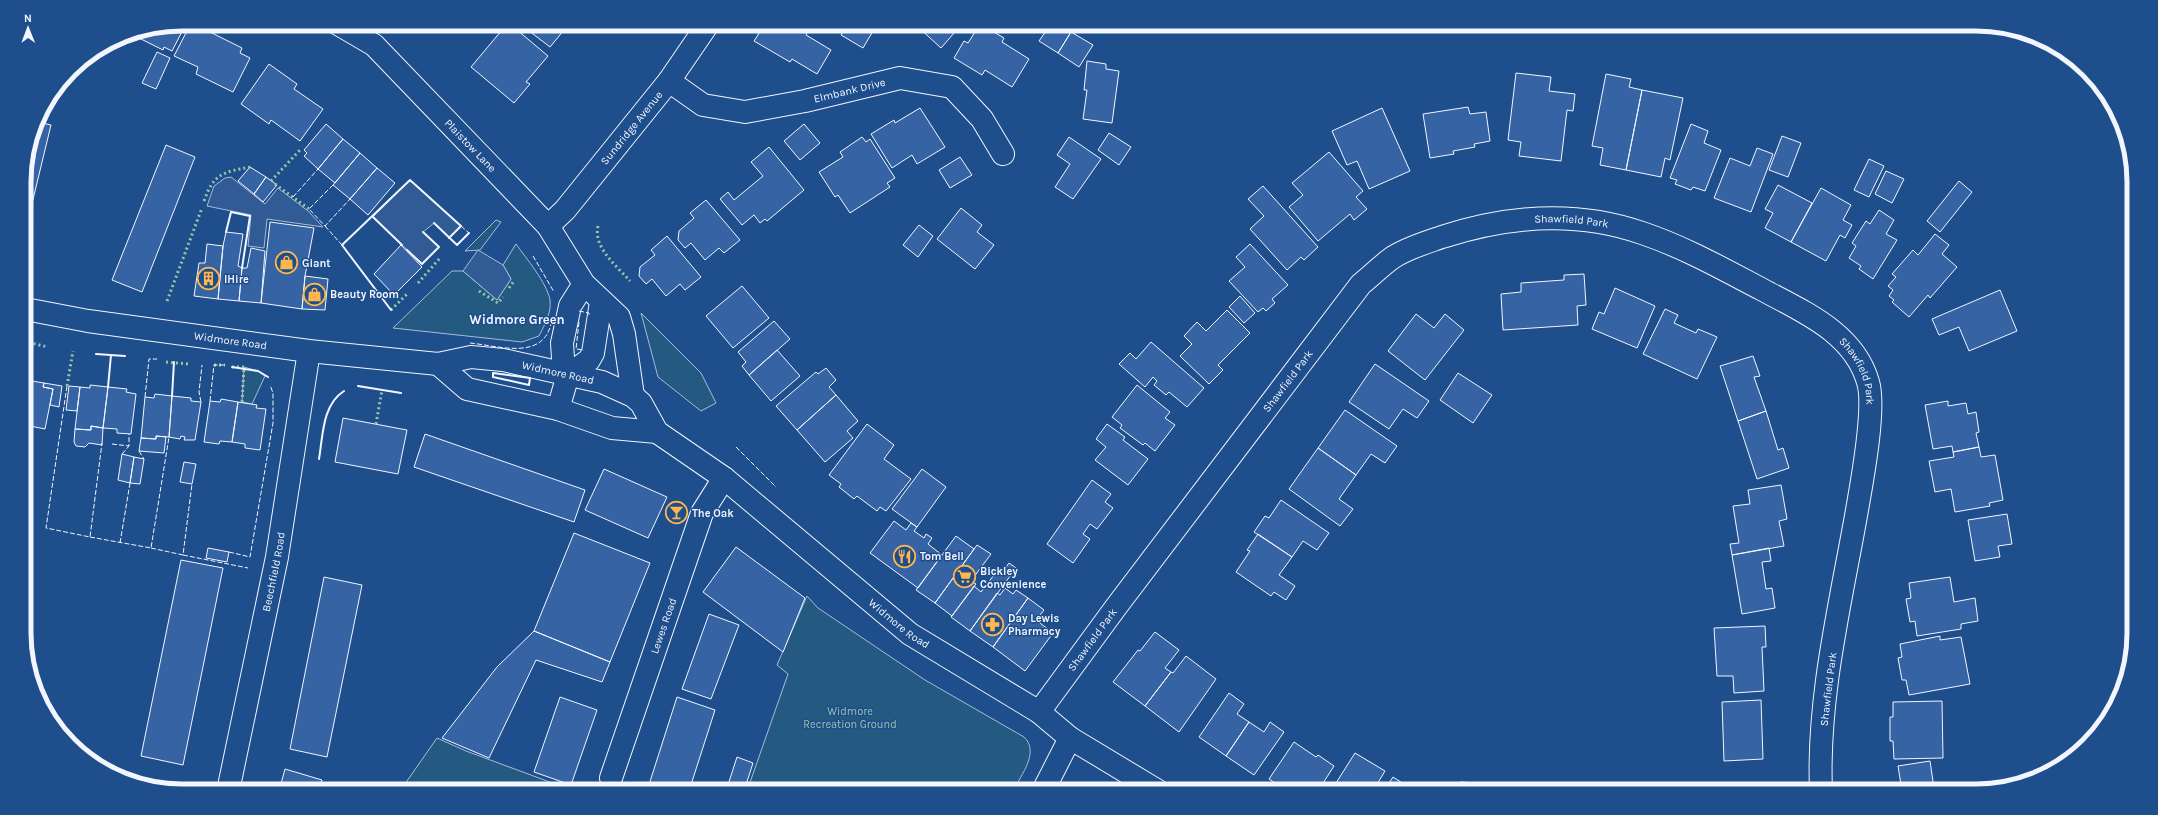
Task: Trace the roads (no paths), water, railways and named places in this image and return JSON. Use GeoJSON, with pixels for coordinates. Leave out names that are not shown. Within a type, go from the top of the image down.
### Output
{"type":"FeatureCollection","features":[{"type":"Feature","properties":{"kind":"street","name":"Plaistow Lane"},"geometry":{"type":"LineString","coordinates":[[351,31],[374,44],[548,226],[584,284],[601,302],[619,317],[624,334],[633,396]]}},
{"type":"Feature","properties":{"kind":"street","name":"Sundridge Avenue"},"geometry":{"type":"LineString","coordinates":[[548,226],[565,210],[669,82],[703,31]]}},
{"type":"Feature","properties":{"kind":"street","name":"Elmbank Drive"},"geometry":{"type":"LineString","coordinates":[[669,82],[703,105],[745,112],[805,101],[900,78],[952,87],[982,119],[1003,154]]}},
{"type":"Feature","properties":{"kind":"street","name":"Shawfield Park"},"geometry":{"type":"LineString","coordinates":[[1039,712],[1116,607],[1361,284],[1392,258],[1420,244],[1456,232],[1520,219],[1585,219],[1641,232],[1689,251],[1817,318],[1839,336],[1853,352],[1869,384],[1870,407],[1863,475],[1828,675],[1819,760],[1821,784]]}},
{"type":"Feature","properties":{"kind":"street"},"geometry":{"type":"LineString","coordinates":[[558,409],[568,375],[563,358],[562,343],[570,306],[584,284]]}},
{"type":"Feature","properties":{"kind":"street"},"geometry":{"type":"LineString","coordinates":[[568,375],[589,360],[593,353],[601,302]]}},
{"type":"Feature","properties":{"kind":"street","name":"Widmore Road"},"geometry":{"type":"LineString","coordinates":[[31,310],[88,321],[309,351],[438,364],[471,357],[503,360],[602,382],[633,396],[641,403],[657,432],[724,478],[910,634],[1039,712],[1070,738],[1146,784]]}},
{"type":"Feature","properties":{"kind":"street","name":"Beechfield Road"},"geometry":{"type":"LineString","coordinates":[[229,784],[278,557],[309,351]]}},
{"type":"Feature","properties":{"kind":"street","name":"Widmore Road"},"geometry":{"type":"LineString","coordinates":[[438,364],[468,389],[558,409],[612,428],[657,432]]}},
{"type":"Feature","properties":{"kind":"street","name":"Lewes Road"},"geometry":{"type":"LineString","coordinates":[[611,778],[702,513],[724,478]]}},
{"type":"Feature","properties":{"kind":"street"},"geometry":{"type":"LineString","coordinates":[[1047,784],[1070,738]]}},
{"type":"Feature","properties":{"kind":"place","name":"Giant"},"geometry":{"type":"Point","coordinates":[286,263]}},
{"type":"Feature","properties":{"kind":"place","name":"IHire"},"geometry":{"type":"Point","coordinates":[208,279]}},
{"type":"Feature","properties":{"kind":"place","name":"Beauty Room"},"geometry":{"type":"Point","coordinates":[315,294]}},
{"type":"Feature","properties":{"kind":"place","name":"The Oak"},"geometry":{"type":"Point","coordinates":[676,513]}},
{"type":"Feature","properties":{"kind":"place","name":"Tom Bell"},"geometry":{"type":"Point","coordinates":[905,556]}},
{"type":"Feature","properties":{"kind":"place","name":"Bickley Convenience"},"geometry":{"type":"Point","coordinates":[964,577]}},
{"type":"Feature","properties":{"kind":"place","name":"Day Lewis Pharmacy"},"geometry":{"type":"Point","coordinates":[992,624]}},
{"type":"Feature","properties":{"kind":"district","name":"Widmore Green"},"geometry":{"type":"Point","coordinates":[517,319]}},
{"type":"Feature","properties":{"kind":"park label","name":"Widmore Recreation Ground"},"geometry":{"type":"Point","coordinates":[850,717]}}]}
